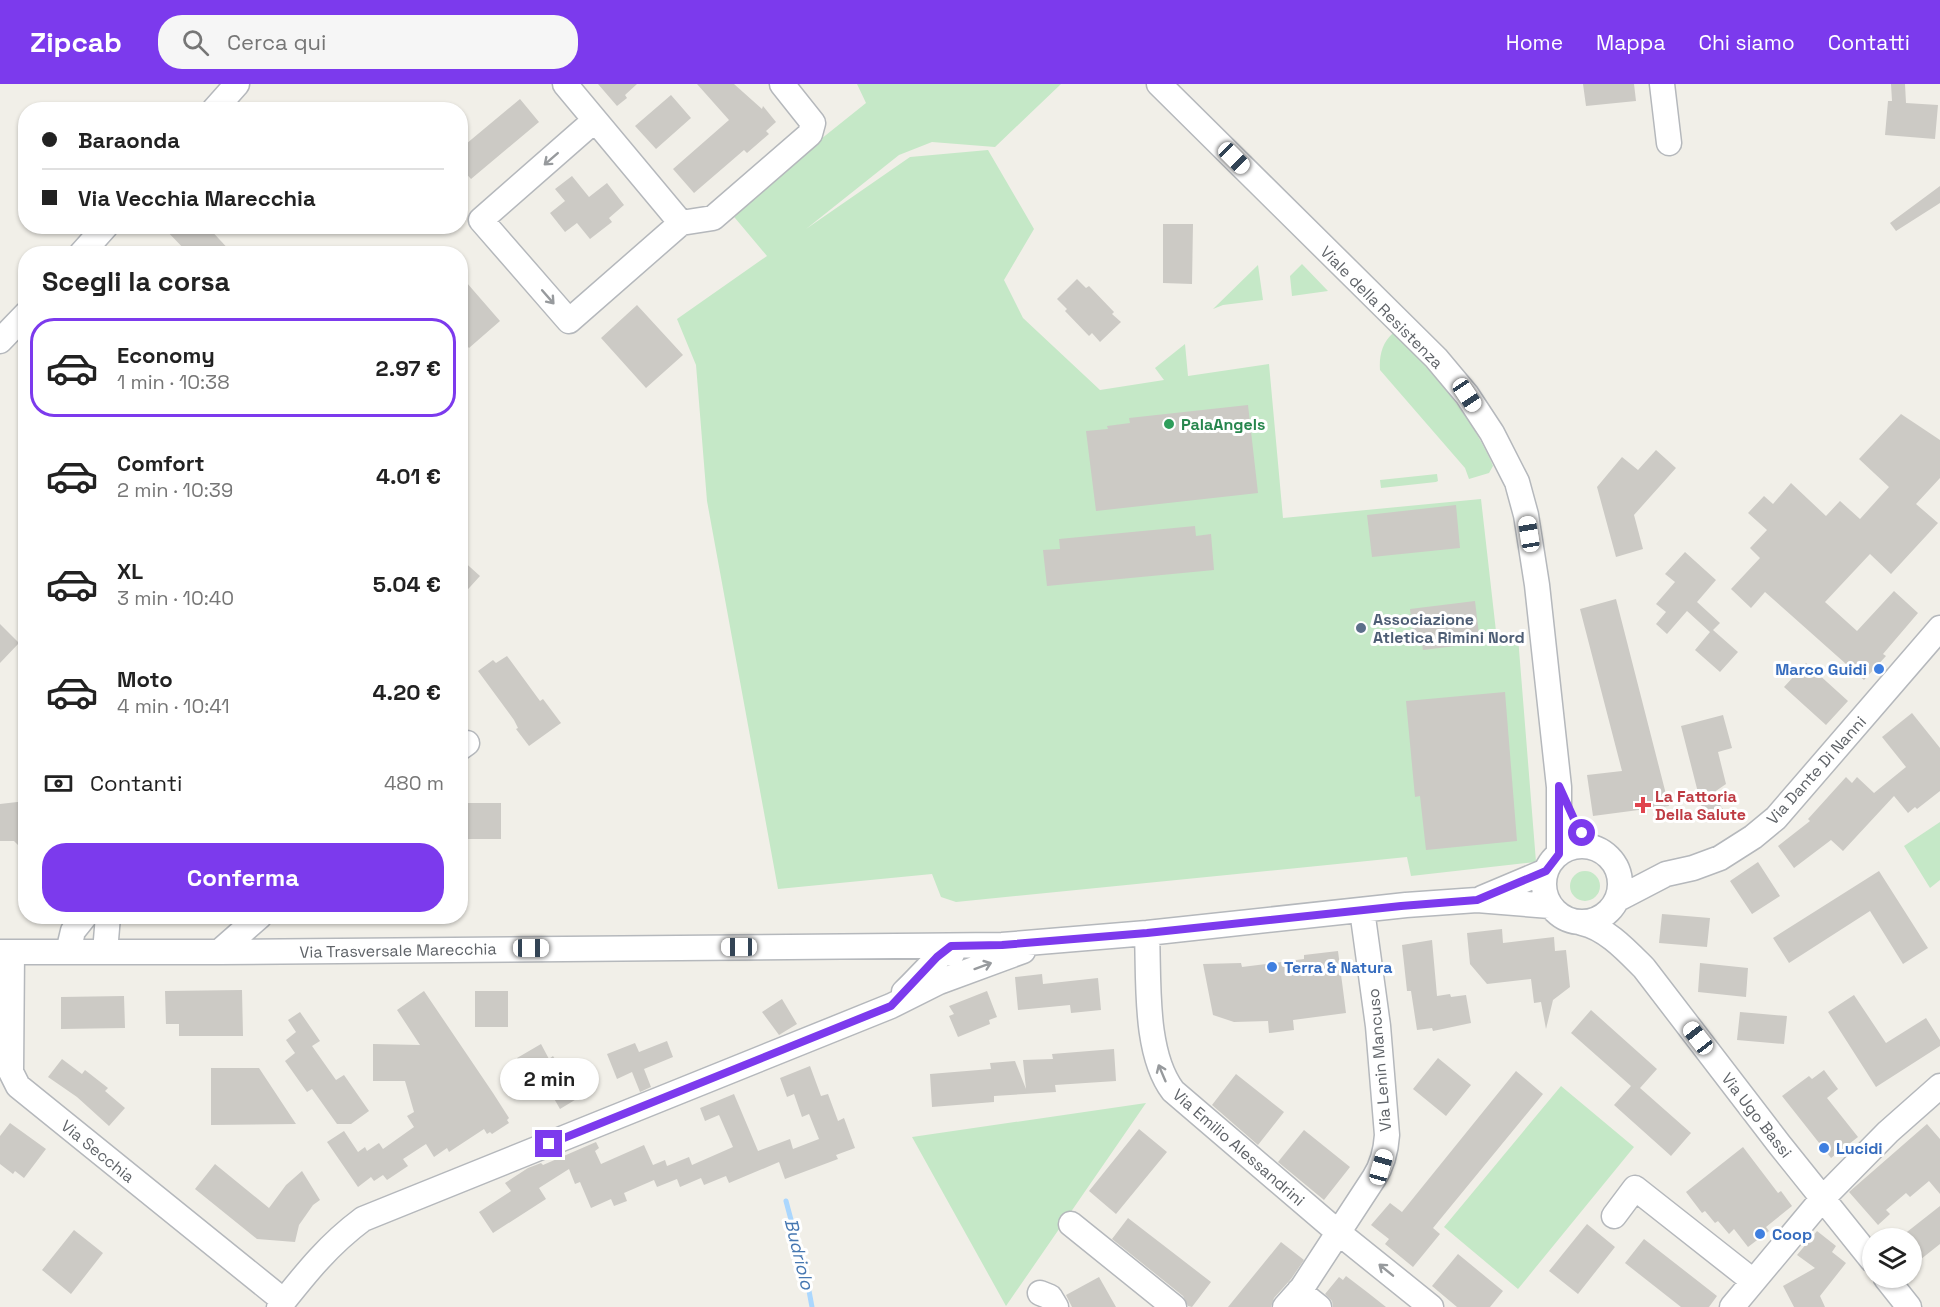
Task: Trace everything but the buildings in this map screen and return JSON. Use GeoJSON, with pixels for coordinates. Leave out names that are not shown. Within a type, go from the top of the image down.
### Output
{"type":"FeatureCollection","features":[{"type":"Feature","properties":{"kind":"street"},"geometry":{"type":"LineString","coordinates":[[221,102],[237,84]]}},
{"type":"Feature","properties":{"kind":"street"},"geometry":{"type":"LineString","coordinates":[[565,84],[687,223]]}},
{"type":"Feature","properties":{"kind":"street"},"geometry":{"type":"LineString","coordinates":[[595,120],[481,220],[569,321],[687,223],[712,218],[810,134],[813,123],[782,84]]}},
{"type":"Feature","properties":{"kind":"street","name":"Viale della Resistenza"},"geometry":{"type":"LineString","coordinates":[[1159,84],[1436,358],[1467,395],[1492,433],[1517,482],[1526,515],[1537,585],[1559,786],[1553,862]]}},
{"type":"Feature","properties":{"kind":"street"},"geometry":{"type":"LineString","coordinates":[[1662,84],[1669,142]]}},
{"type":"Feature","properties":{"kind":"street"},"geometry":{"type":"LineString","coordinates":[[88,246],[99,234]]}},
{"type":"Feature","properties":{"kind":"street"},"geometry":{"type":"LineString","coordinates":[[0,341],[18,322]]}},
{"type":"Feature","properties":{"kind":"street","name":"Via Dante Di Nanni"},"geometry":{"type":"LineString","coordinates":[[1616,903],[1666,874],[1693,868],[1720,858],[1753,837],[1776,818],[1940,628]]}},
{"type":"Feature","properties":{"kind":"street","name":"Viale della Resistenza"},"geometry":{"type":"LineString","coordinates":[[1559,786],[1574,819],[1592,847]]}},
{"type":"Feature","properties":{"kind":"street"},"geometry":{"type":"LineString","coordinates":[[1592,847],[1610,857],[1621,877],[1616,903],[1599,919],[1582,923],[1569,921],[1550,906],[1545,889],[1553,862],[1569,848],[1592,847]]}},
{"type":"Feature","properties":{"kind":"street","name":"Via Trasversale Marecchia"},"geometry":{"type":"LineString","coordinates":[[1477,900],[1553,862]]}},
{"type":"Feature","properties":{"kind":"street","name":"Via Dante Di Nanni"},"geometry":{"type":"LineString","coordinates":[[1616,866],[1640,867],[1666,874]]}},
{"type":"Feature","properties":{"kind":"street","name":"Via Trasversale Marecchia"},"geometry":{"type":"LineString","coordinates":[[6,952],[951,946],[1050,942],[1477,900],[1525,902],[1550,906]]}},
{"type":"Feature","properties":{"kind":"street","name":"Via Ugo Bassi"},"geometry":{"type":"LineString","coordinates":[[1616,903],[1644,968]]}},
{"type":"Feature","properties":{"kind":"street","name":"Via Lenin Mancuso"},"geometry":{"type":"LineString","coordinates":[[1292,1299],[1339,1233],[1381,1167],[1388,1135],[1378,1026],[1362,910]]}},
{"type":"Feature","properties":{"kind":"street","name":"Via Ugo Bassi"},"geometry":{"type":"LineString","coordinates":[[1582,923],[1595,926],[1644,968],[1862,1248]]}},
{"type":"Feature","properties":{"kind":"street"},"geometry":{"type":"LineString","coordinates":[[68,952],[73,931],[79,924]]}},
{"type":"Feature","properties":{"kind":"street"},"geometry":{"type":"LineString","coordinates":[[105,952],[107,924]]}},
{"type":"Feature","properties":{"kind":"street"},"geometry":{"type":"LineString","coordinates":[[219,952],[251,924]]}},
{"type":"Feature","properties":{"kind":"street","name":"Via Emilio Alessandrini"},"geometry":{"type":"LineString","coordinates":[[1147,933],[1152,1030],[1158,1066],[1163,1079],[1187,1104],[1339,1233],[1431,1307]]}},
{"type":"Feature","properties":{"kind":"street"},"geometry":{"type":"LineString","coordinates":[[281,1304],[313,1264],[338,1238],[363,1219],[939,982],[1050,942]]}},
{"type":"Feature","properties":{"kind":"street"},"geometry":{"type":"LineString","coordinates":[[939,982],[947,974],[952,958],[951,946]]}},
{"type":"Feature","properties":{"kind":"street"},"geometry":{"type":"LineString","coordinates":[[897,999],[937,957],[951,946]]}},
{"type":"Feature","properties":{"kind":"street"},"geometry":{"type":"LineString","coordinates":[[884,947],[896,951],[908,969],[909,978],[897,999]]}},
{"type":"Feature","properties":{"kind":"street","name":"Via Secchia"},"geometry":{"type":"LineString","coordinates":[[6,952],[5,1028],[11,1072],[18,1086],[281,1304]]}},
{"type":"Feature","properties":{"kind":"street"},"geometry":{"type":"LineString","coordinates":[[1732,1307],[1822,1198],[1888,1132],[1940,1086]]}},
{"type":"Feature","properties":{"kind":"street"},"geometry":{"type":"LineString","coordinates":[[1614,1216],[1635,1188],[1753,1281]]}},
{"type":"Feature","properties":{"kind":"street"},"geometry":{"type":"LineString","coordinates":[[1071,1224],[1174,1307]]}},
{"type":"Feature","properties":{"kind":"street"},"geometry":{"type":"LineString","coordinates":[[1894,1288],[1909,1307]]}},
{"type":"Feature","properties":{"kind":"street"},"geometry":{"type":"LineString","coordinates":[[1292,1299],[1319,1307]]}},
{"type":"Feature","properties":{"kind":"green space"},"geometry":{"type":"Polygon","coordinates":[[[857,84],[1061,84],[995,147],[932,142],[899,155],[806,229],[910,157],[988,150],[1034,229],[1004,280],[1023,318],[1100,390],[1164,380],[1155,368],[1185,344],[1188,376],[1269,364],[1283,518],[1481,499],[1497,640],[1518,637],[1536,862],[1411,876],[1407,857],[956,902],[941,897],[932,874],[778,889],[707,501],[696,365],[677,319],[767,256],[730,212],[866,103],[857,84]]]}},
{"type":"Feature","properties":{"kind":"green space"},"geometry":{"type":"Polygon","coordinates":[[[1302,264],[1328,291],[1292,296],[1290,276],[1302,264]]]}},
{"type":"Feature","properties":{"kind":"green space"},"geometry":{"type":"Polygon","coordinates":[[[1258,265],[1263,300],[1223,305],[1213,309],[1258,265]]]}},
{"type":"Feature","properties":{"kind":"green space"},"geometry":{"type":"Polygon","coordinates":[[[1393,333],[1448,392],[1471,425],[1493,466],[1489,473],[1469,479],[1465,468],[1380,370],[1382,350],[1393,333]]]}},
{"type":"Feature","properties":{"kind":"green space"},"geometry":{"type":"Polygon","coordinates":[[[1437,474],[1438,481],[1436,482],[1381,488],[1380,480],[1437,474]]]}},
{"type":"Feature","properties":{"kind":"green space"},"geometry":{"type":"Polygon","coordinates":[[[1940,822],[1940,880],[1930,888],[1904,846],[1940,822]]]}},
{"type":"Feature","properties":{"kind":"green space"},"geometry":{"type":"Polygon","coordinates":[[[1585,871],[1596,875],[1600,886],[1596,897],[1585,901],[1574,897],[1570,886],[1574,875],[1585,871]]]}},
{"type":"Feature","properties":{"kind":"green space"},"geometry":{"type":"Polygon","coordinates":[[[1561,1086],[1634,1147],[1518,1289],[1444,1227],[1561,1086]]]}},
{"type":"Feature","properties":{"kind":"green space"},"geometry":{"type":"Polygon","coordinates":[[[1146,1103],[1006,1306],[912,1137],[1146,1103]]]}},
{"type":"Feature","properties":{"kind":"waterway","name":"Budriolo"},"geometry":{"type":"LineString","coordinates":[[786,1201],[812,1307]]}},
{"type":"Feature","properties":{"kind":"place","name":"PalaAngels"},"geometry":{"type":"Point","coordinates":[1169,424]}},
{"type":"Feature","properties":{"kind":"place","name":"Associazione Atletica Rimini Nord"},"geometry":{"type":"Point","coordinates":[1361,628]}},
{"type":"Feature","properties":{"kind":"place","name":"Marco Guidi"},"geometry":{"type":"Point","coordinates":[1879,669]}},
{"type":"Feature","properties":{"kind":"place","name":"La Fattoria Della Salute"},"geometry":{"type":"Point","coordinates":[1643,805]}},
{"type":"Feature","properties":{"kind":"place","name":"Terra & Natura"},"geometry":{"type":"Point","coordinates":[1272,967]}},
{"type":"Feature","properties":{"kind":"place","name":"Lucidi"},"geometry":{"type":"Point","coordinates":[1824,1148]}},
{"type":"Feature","properties":{"kind":"place","name":"Coop"},"geometry":{"type":"Point","coordinates":[1760,1234]}},
{"type":"Feature","properties":{"kind":"route"},"geometry":{"type":"LineString","coordinates":[[549,1144],[891,1006],[937,957],[951,946],[1002,945],[1147,933],[1477,900],[1546,871],[1559,854],[1559,786],[1582,833]]}}]}
